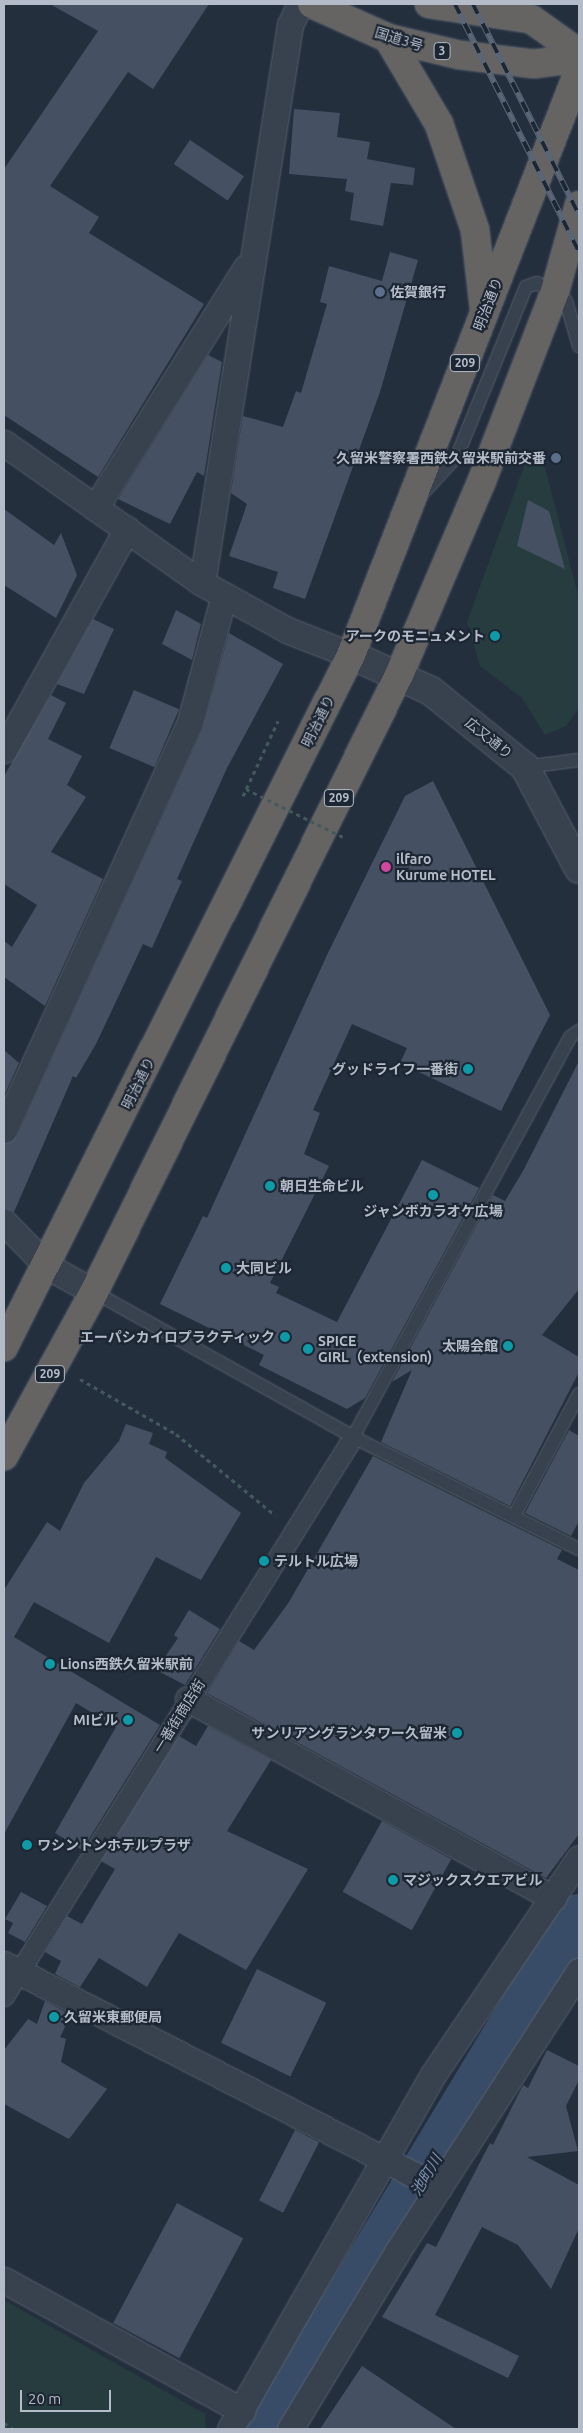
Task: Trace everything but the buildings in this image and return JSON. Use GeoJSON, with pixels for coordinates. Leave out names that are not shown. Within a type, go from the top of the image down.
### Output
{"type":"FeatureCollection","features":[{"type":"Feature","properties":{"kind":"highway","name":"国道3号"},"geometry":{"type":"LineString","coordinates":[[312,4],[388,38],[460,55],[534,64],[579,58]]}},
{"type":"Feature","properties":{"kind":"highway"},"geometry":{"type":"LineString","coordinates":[[429,4],[531,19],[579,53]]}},
{"type":"Feature","properties":{"kind":"highway"},"geometry":{"type":"LineString","coordinates":[[388,38],[439,124],[475,230],[485,312]]}},
{"type":"Feature","properties":{"kind":"highway","name":"明治通り"},"geometry":{"type":"LineString","coordinates":[[4,1347],[47,1266],[351,655],[410,508],[579,70]]}},
{"type":"Feature","properties":{"kind":"highway","name":"209"},"geometry":{"type":"LineString","coordinates":[[4,1456],[94,1292],[399,675],[481,483],[555,291],[579,204]]}},
{"type":"Feature","properties":{"kind":"street"},"geometry":{"type":"LineString","coordinates":[[202,583],[290,25],[300,4]]}},
{"type":"Feature","properties":{"kind":"street"},"geometry":{"type":"LineString","coordinates":[[95,508],[255,253]]}},
{"type":"Feature","properties":{"kind":"street"},"geometry":{"type":"LineString","coordinates":[[4,443],[202,583],[287,630],[351,655]]}},
{"type":"Feature","properties":{"kind":"street"},"geometry":{"type":"LineString","coordinates":[[4,750],[127,529]]}},
{"type":"Feature","properties":{"kind":"street"},"geometry":{"type":"LineString","coordinates":[[4,1130],[190,722],[224,595]]}},
{"type":"Feature","properties":{"kind":"street","name":"広又通り"},"geometry":{"type":"LineString","coordinates":[[351,655],[431,691],[525,767],[577,863]]}},
{"type":"Feature","properties":{"kind":"street"},"geometry":{"type":"LineString","coordinates":[[4,1222],[47,1266],[94,1292]]}},
{"type":"Feature","properties":{"kind":"street","name":"一番街商店街"},"geometry":{"type":"LineString","coordinates":[[4,1996],[11,1969],[296,1531],[353,1437]]}},
{"type":"Feature","properties":{"kind":"street"},"geometry":{"type":"LineString","coordinates":[[188,1699],[553,1898]]}},
{"type":"Feature","properties":{"kind":"street"},"geometry":{"type":"LineString","coordinates":[[4,2280],[236,2420],[434,2073],[579,1858]]}},
{"type":"Feature","properties":{"kind":"street"},"geometry":{"type":"LineString","coordinates":[[11,1969],[385,2158],[439,2188]]}},
{"type":"Feature","properties":{"kind":"street"},"geometry":{"type":"LineString","coordinates":[[290,2429],[439,2188],[579,1970]]}},
{"type":"Feature","properties":{"kind":"lane"},"geometry":{"type":"LineString","coordinates":[[410,508],[456,456],[526,287],[537,283],[555,291],[566,301],[579,346]]}},
{"type":"Feature","properties":{"kind":"lane"},"geometry":{"type":"LineString","coordinates":[[525,767],[579,760]]}},
{"type":"Feature","properties":{"kind":"lane"},"geometry":{"type":"LineString","coordinates":[[353,1437],[570,1037],[579,1031]]}},
{"type":"Feature","properties":{"kind":"lane"},"geometry":{"type":"LineString","coordinates":[[94,1292],[353,1437],[516,1514],[579,1549]]}},
{"type":"Feature","properties":{"kind":"lane"},"geometry":{"type":"LineString","coordinates":[[516,1514],[579,1394]]}},
{"type":"Feature","properties":{"kind":"path"},"geometry":{"type":"LineString","coordinates":[[243,796],[278,721]]}},
{"type":"Feature","properties":{"kind":"path"},"geometry":{"type":"LineString","coordinates":[[246,789],[343,837]]}},
{"type":"Feature","properties":{"kind":"path"},"geometry":{"type":"LineString","coordinates":[[55,1365],[176,1434],[296,1531]]}},
{"type":"Feature","properties":{"kind":"path"},"geometry":{"type":"LineString","coordinates":[[4,2423],[13,2429]]}},
{"type":"Feature","properties":{"kind":"green space"},"geometry":{"type":"Polygon","coordinates":[[[536,455],[545,467],[579,599],[579,708],[566,726],[545,735],[522,698],[480,666],[467,622],[527,458],[536,455]]]}},
{"type":"Feature","properties":{"kind":"green space"},"geometry":{"type":"Polygon","coordinates":[[[4,2300],[205,2414],[206,2429],[4,2429],[4,2300]]]}},
{"type":"Feature","properties":{"kind":"waterway","name":"池町川"},"geometry":{"type":"LineString","coordinates":[[273,2429],[579,1921]]}},
{"type":"Feature","properties":{"kind":"railway"},"geometry":{"type":"LineString","coordinates":[[455,4],[579,252]]}},
{"type":"Feature","properties":{"kind":"railway"},"geometry":{"type":"LineString","coordinates":[[473,4],[579,215]]}},
{"type":"Feature","properties":{"kind":"place","name":"佐賀銀行"},"geometry":{"type":"Point","coordinates":[380,292]}},
{"type":"Feature","properties":{"kind":"place","name":"久留米警察署西鉄久留米駅前交番"},"geometry":{"type":"Point","coordinates":[556,458]}},
{"type":"Feature","properties":{"kind":"place","name":"アークのモニュメント"},"geometry":{"type":"Point","coordinates":[495,636]}},
{"type":"Feature","properties":{"kind":"place","name":"ilfaro Kurume HOTEL"},"geometry":{"type":"Point","coordinates":[386,867]}},
{"type":"Feature","properties":{"kind":"place","name":"グッドライフ一番街"},"geometry":{"type":"Point","coordinates":[468,1069]}},
{"type":"Feature","properties":{"kind":"place","name":"朝日生命ビル"},"geometry":{"type":"Point","coordinates":[270,1186]}},
{"type":"Feature","properties":{"kind":"place","name":"ジャンボカラオケ広場"},"geometry":{"type":"Point","coordinates":[433,1195]}},
{"type":"Feature","properties":{"kind":"place","name":"大同ビル"},"geometry":{"type":"Point","coordinates":[226,1268]}},
{"type":"Feature","properties":{"kind":"place","name":"エーパシカイロプラクティック"},"geometry":{"type":"Point","coordinates":[285,1337]}},
{"type":"Feature","properties":{"kind":"place","name":"太陽会館"},"geometry":{"type":"Point","coordinates":[508,1346]}},
{"type":"Feature","properties":{"kind":"place","name":"SPICE GIRL（extension)"},"geometry":{"type":"Point","coordinates":[308,1349]}},
{"type":"Feature","properties":{"kind":"place","name":"テルトル広場"},"geometry":{"type":"Point","coordinates":[264,1561]}},
{"type":"Feature","properties":{"kind":"place","name":"Lions西鉄久留米駅前"},"geometry":{"type":"Point","coordinates":[50,1664]}},
{"type":"Feature","properties":{"kind":"place","name":"MIビル"},"geometry":{"type":"Point","coordinates":[128,1720]}},
{"type":"Feature","properties":{"kind":"place","name":"サンリアングランタワー久留米"},"geometry":{"type":"Point","coordinates":[457,1733]}},
{"type":"Feature","properties":{"kind":"place","name":"ワシントンホテルプラザ"},"geometry":{"type":"Point","coordinates":[27,1845]}},
{"type":"Feature","properties":{"kind":"place","name":"マジックスクエアビル"},"geometry":{"type":"Point","coordinates":[393,1880]}},
{"type":"Feature","properties":{"kind":"place","name":"久留米東郵便局"},"geometry":{"type":"Point","coordinates":[54,2017]}}]}
